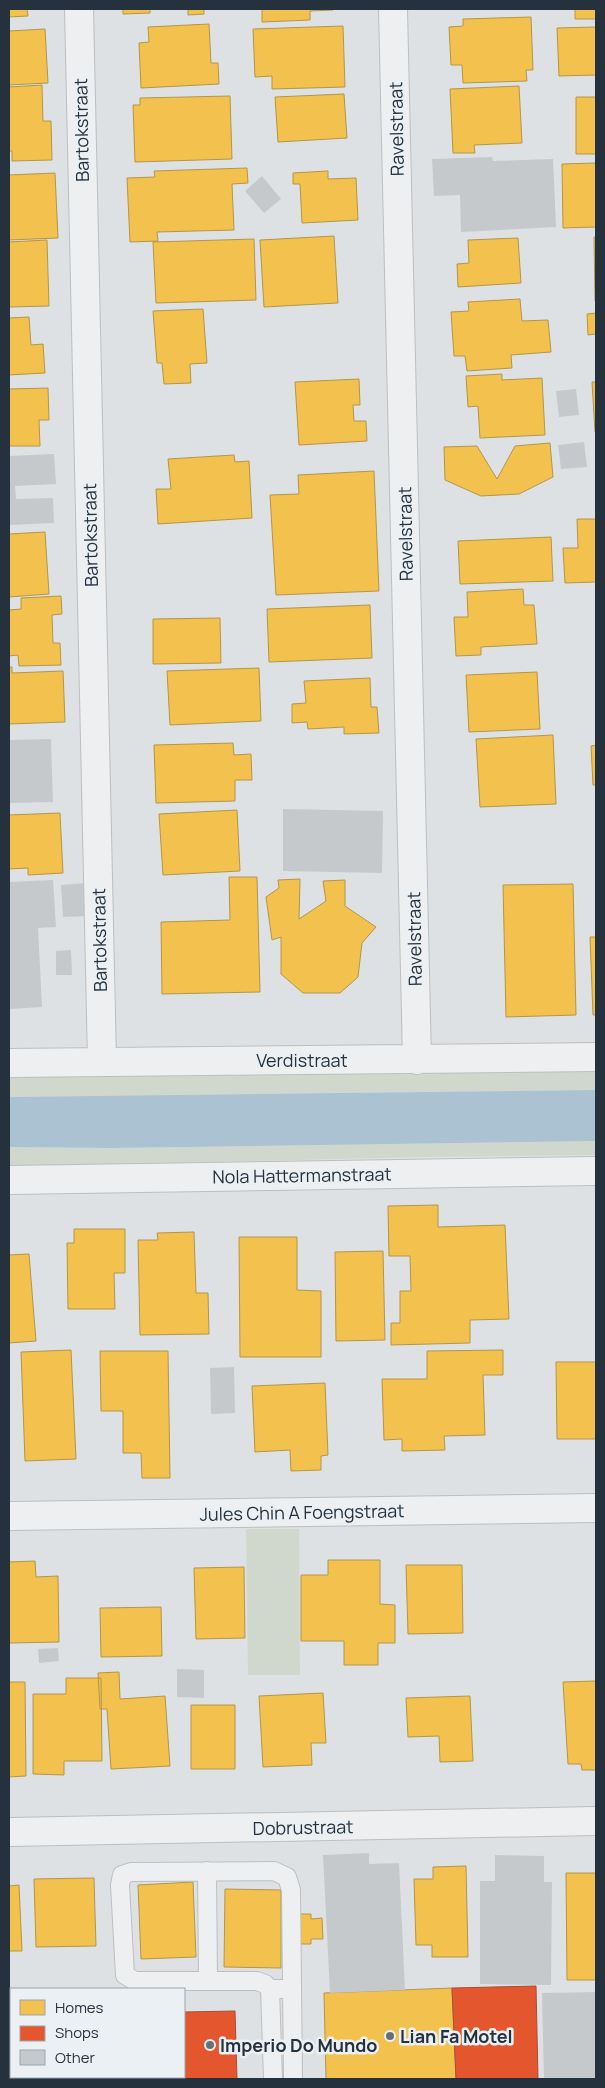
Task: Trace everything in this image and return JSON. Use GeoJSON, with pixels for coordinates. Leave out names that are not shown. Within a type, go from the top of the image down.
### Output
{"type":"FeatureCollection","features":[{"type":"Feature","properties":{"kind":"street","name":"Bartokstraat"},"geometry":{"type":"LineString","coordinates":[[78,9],[102,1061]]}},
{"type":"Feature","properties":{"kind":"street","name":"Ravelstraat"},"geometry":{"type":"LineString","coordinates":[[393,9],[417,1060]]}},
{"type":"Feature","properties":{"kind":"street","name":"Verdistraat"},"geometry":{"type":"LineString","coordinates":[[9,1063],[596,1057]]}},
{"type":"Feature","properties":{"kind":"street","name":"Nola Hattermanstraat"},"geometry":{"type":"LineString","coordinates":[[9,1180],[596,1171]]}},
{"type":"Feature","properties":{"kind":"street","name":"Jules Chin A Foengstraat"},"geometry":{"type":"LineString","coordinates":[[9,1516],[596,1508]]}},
{"type":"Feature","properties":{"kind":"street","name":"Dobrustraat"},"geometry":{"type":"LineString","coordinates":[[9,1832],[596,1821]]}},
{"type":"Feature","properties":{"kind":"lane"},"geometry":{"type":"LineString","coordinates":[[207,1871],[208,1981]]}},
{"type":"Feature","properties":{"kind":"lane"},"geometry":{"type":"LineString","coordinates":[[291,1989],[270,1989],[257,1981],[134,1981],[125,1975],[120,1885],[122,1876],[131,1872],[274,1871],[287,1877],[291,1890],[293,2079]]}},
{"type":"Feature","properties":{"kind":"lane"},"geometry":{"type":"LineString","coordinates":[[270,1989],[272,2079]]}},
{"type":"Feature","properties":{"kind":"shaded area"},"geometry":{"type":"Polygon","coordinates":[[[596,1071],[596,1090],[9,1097],[9,1077],[596,1071]]]}},
{"type":"Feature","properties":{"kind":"shaded area"},"geometry":{"type":"Polygon","coordinates":[[[596,1141],[596,1155],[422,1157],[9,1167],[9,1147],[112,1148],[596,1141]]]}},
{"type":"Feature","properties":{"kind":"shaded area"},"geometry":{"type":"Polygon","coordinates":[[[246,1529],[299,1529],[300,1675],[248,1675],[246,1529]]]}},
{"type":"Feature","properties":{"kind":"water"},"geometry":{"type":"Polygon","coordinates":[[[596,1090],[596,1141],[112,1148],[9,1147],[9,1097],[596,1090]]]}},
{"type":"Feature","properties":{"kind":"building: Homes"},"geometry":{"type":"Polygon","coordinates":[[[9,9],[27,9],[28,16],[9,17],[9,9]]]}},
{"type":"Feature","properties":{"kind":"building: Homes"},"geometry":{"type":"Polygon","coordinates":[[[123,9],[150,9],[150,13],[123,14],[123,9]]]}},
{"type":"Feature","properties":{"kind":"building: Homes"},"geometry":{"type":"Polygon","coordinates":[[[188,9],[204,9],[204,14],[188,15],[188,9]]]}},
{"type":"Feature","properties":{"kind":"building: Homes"},"geometry":{"type":"Polygon","coordinates":[[[262,9],[333,10],[310,11],[310,20],[262,22],[262,9]]]}},
{"type":"Feature","properties":{"kind":"building: Homes"},"geometry":{"type":"Polygon","coordinates":[[[575,9],[596,9],[596,19],[575,19],[575,9]]]}},
{"type":"Feature","properties":{"kind":"building: Homes"},"geometry":{"type":"Polygon","coordinates":[[[531,17],[533,70],[526,70],[527,81],[463,83],[462,65],[451,65],[449,27],[463,26],[463,19],[531,17]]]}},
{"type":"Feature","properties":{"kind":"building: Homes"},"geometry":{"type":"Polygon","coordinates":[[[209,24],[211,63],[218,63],[219,84],[141,88],[139,43],[149,42],[148,27],[209,24]]]}},
{"type":"Feature","properties":{"kind":"building: Homes"},"geometry":{"type":"Polygon","coordinates":[[[343,26],[345,87],[272,89],[272,76],[255,77],[253,29],[343,26]]]}},
{"type":"Feature","properties":{"kind":"building: Homes"},"geometry":{"type":"Polygon","coordinates":[[[596,27],[596,75],[559,76],[557,28],[596,27]]]}},
{"type":"Feature","properties":{"kind":"building: Homes"},"geometry":{"type":"Polygon","coordinates":[[[45,29],[48,83],[9,85],[9,31],[45,29]]]}},
{"type":"Feature","properties":{"kind":"building: Homes"},"geometry":{"type":"Polygon","coordinates":[[[42,85],[43,121],[51,121],[52,160],[12,161],[12,151],[9,151],[9,87],[42,85]]]}},
{"type":"Feature","properties":{"kind":"building: Homes"},"geometry":{"type":"Polygon","coordinates":[[[519,86],[522,143],[474,145],[475,153],[453,153],[450,89],[519,86]]]}},
{"type":"Feature","properties":{"kind":"building: Homes"},"geometry":{"type":"Polygon","coordinates":[[[344,94],[347,138],[278,142],[275,97],[344,94]]]}},
{"type":"Feature","properties":{"kind":"building: Homes"},"geometry":{"type":"Polygon","coordinates":[[[230,96],[232,159],[135,162],[133,105],[140,105],[140,98],[230,96]]]}},
{"type":"Feature","properties":{"kind":"building: Homes"},"geometry":{"type":"Polygon","coordinates":[[[576,97],[596,97],[596,154],[576,154],[576,97]]]}},
{"type":"Feature","properties":{"kind":"building: Homes"},"geometry":{"type":"Polygon","coordinates":[[[596,163],[596,227],[563,228],[562,164],[596,163]]]}},
{"type":"Feature","properties":{"kind":"building: Homes"},"geometry":{"type":"Polygon","coordinates":[[[247,168],[248,183],[232,184],[234,230],[157,232],[158,241],[130,242],[127,178],[155,177],[154,171],[247,168]]]}},
{"type":"Feature","properties":{"kind":"building: Homes"},"geometry":{"type":"Polygon","coordinates":[[[328,171],[328,179],[356,178],[358,220],[302,223],[300,184],[293,184],[293,173],[328,171]]]}},
{"type":"Feature","properties":{"kind":"building: Homes"},"geometry":{"type":"Polygon","coordinates":[[[55,173],[58,238],[9,240],[9,175],[55,173]]]}},
{"type":"Feature","properties":{"kind":"building: Homes"},"geometry":{"type":"Polygon","coordinates":[[[334,236],[338,303],[264,307],[260,240],[334,236]]]}},
{"type":"Feature","properties":{"kind":"building: Homes"},"geometry":{"type":"Polygon","coordinates":[[[594,237],[596,237],[596,301],[595,301],[594,237]]]}},
{"type":"Feature","properties":{"kind":"building: Homes"},"geometry":{"type":"Polygon","coordinates":[[[518,238],[521,283],[458,287],[457,264],[469,263],[468,240],[518,238]]]}},
{"type":"Feature","properties":{"kind":"building: Homes"},"geometry":{"type":"Polygon","coordinates":[[[254,239],[256,300],[156,303],[153,242],[254,239]]]}},
{"type":"Feature","properties":{"kind":"building: Homes"},"geometry":{"type":"Polygon","coordinates":[[[47,240],[49,306],[9,307],[9,242],[47,240]]]}},
{"type":"Feature","properties":{"kind":"building: Homes"},"geometry":{"type":"Polygon","coordinates":[[[520,299],[522,321],[548,320],[551,352],[511,355],[512,368],[467,371],[465,356],[454,356],[451,312],[469,311],[468,302],[520,299]]]}},
{"type":"Feature","properties":{"kind":"building: Homes"},"geometry":{"type":"Polygon","coordinates":[[[203,309],[207,363],[190,364],[191,383],[164,384],[162,363],[157,363],[153,311],[203,309]]]}},
{"type":"Feature","properties":{"kind":"building: Homes"},"geometry":{"type":"Polygon","coordinates":[[[596,313],[596,334],[588,335],[587,314],[596,313]]]}},
{"type":"Feature","properties":{"kind":"building: Homes"},"geometry":{"type":"Polygon","coordinates":[[[29,317],[31,345],[43,344],[45,373],[9,375],[9,318],[29,317]]]}},
{"type":"Feature","properties":{"kind":"building: Homes"},"geometry":{"type":"Polygon","coordinates":[[[502,374],[502,380],[542,378],[545,435],[480,438],[478,406],[468,407],[466,376],[502,374]]]}},
{"type":"Feature","properties":{"kind":"building: Homes"},"geometry":{"type":"Polygon","coordinates":[[[359,379],[360,405],[353,405],[354,421],[366,421],[367,441],[299,445],[295,382],[359,379]]]}},
{"type":"Feature","properties":{"kind":"building: Homes"},"geometry":{"type":"Polygon","coordinates":[[[592,382],[596,382],[596,432],[595,432],[592,382]]]}},
{"type":"Feature","properties":{"kind":"building: Homes"},"geometry":{"type":"Polygon","coordinates":[[[48,388],[49,420],[39,420],[40,446],[9,446],[9,389],[48,388]]]}},
{"type":"Feature","properties":{"kind":"building: Homes"},"geometry":{"type":"Polygon","coordinates":[[[550,443],[553,477],[519,494],[481,496],[445,480],[444,447],[477,446],[497,479],[515,446],[550,443]]]}},
{"type":"Feature","properties":{"kind":"building: Homes"},"geometry":{"type":"Polygon","coordinates":[[[234,455],[235,462],[249,461],[252,518],[158,524],[156,489],[171,489],[168,459],[234,455]]]}},
{"type":"Feature","properties":{"kind":"building: Homes"},"geometry":{"type":"Polygon","coordinates":[[[374,471],[379,591],[276,595],[270,495],[299,494],[298,475],[374,471]]]}},
{"type":"Feature","properties":{"kind":"building: Homes"},"geometry":{"type":"Polygon","coordinates":[[[577,519],[596,519],[596,582],[565,583],[563,548],[578,548],[577,519]]]}},
{"type":"Feature","properties":{"kind":"building: Homes"},"geometry":{"type":"Polygon","coordinates":[[[45,532],[49,594],[9,597],[9,534],[45,532]]]}},
{"type":"Feature","properties":{"kind":"building: Homes"},"geometry":{"type":"Polygon","coordinates":[[[551,537],[553,581],[460,584],[458,541],[551,537]]]}},
{"type":"Feature","properties":{"kind":"building: Homes"},"geometry":{"type":"Polygon","coordinates":[[[523,589],[524,605],[534,605],[537,644],[481,647],[481,655],[456,656],[454,617],[468,617],[467,592],[523,589]]]}},
{"type":"Feature","properties":{"kind":"building: Homes"},"geometry":{"type":"Polygon","coordinates":[[[61,596],[62,614],[52,615],[53,643],[60,643],[61,665],[19,666],[18,655],[9,656],[9,610],[21,609],[21,598],[61,596]]]}},
{"type":"Feature","properties":{"kind":"building: Homes"},"geometry":{"type":"Polygon","coordinates":[[[370,605],[372,658],[269,662],[267,609],[370,605]]]}},
{"type":"Feature","properties":{"kind":"building: Homes"},"geometry":{"type":"Polygon","coordinates":[[[220,618],[221,663],[153,664],[153,619],[220,618]]]}},
{"type":"Feature","properties":{"kind":"building: Homes"},"geometry":{"type":"Polygon","coordinates":[[[9,667],[12,667],[12,673],[63,671],[65,722],[9,724],[9,667]]]}},
{"type":"Feature","properties":{"kind":"building: Homes"},"geometry":{"type":"Polygon","coordinates":[[[259,668],[261,721],[170,725],[167,671],[259,668]]]}},
{"type":"Feature","properties":{"kind":"building: Homes"},"geometry":{"type":"Polygon","coordinates":[[[537,672],[540,729],[469,732],[466,675],[537,672]]]}},
{"type":"Feature","properties":{"kind":"building: Homes"},"geometry":{"type":"Polygon","coordinates":[[[370,678],[371,707],[377,707],[379,733],[344,734],[344,727],[308,729],[307,722],[292,723],[292,704],[306,703],[304,681],[370,678]]]}},
{"type":"Feature","properties":{"kind":"building: Homes"},"geometry":{"type":"Polygon","coordinates":[[[553,735],[556,804],[480,807],[476,739],[553,735]]]}},
{"type":"Feature","properties":{"kind":"building: Homes"},"geometry":{"type":"Polygon","coordinates":[[[233,743],[234,755],[251,754],[252,780],[235,780],[235,801],[156,803],[154,745],[233,743]]]}},
{"type":"Feature","properties":{"kind":"building: Homes"},"geometry":{"type":"Polygon","coordinates":[[[596,745],[596,785],[593,785],[591,746],[596,745]]]}},
{"type":"Feature","properties":{"kind":"building: Homes"},"geometry":{"type":"Polygon","coordinates":[[[237,810],[240,871],[163,875],[159,814],[237,810]]]}},
{"type":"Feature","properties":{"kind":"building: Homes"},"geometry":{"type":"Polygon","coordinates":[[[60,813],[63,873],[28,875],[28,868],[9,869],[9,815],[60,813]]]}},
{"type":"Feature","properties":{"kind":"building: Homes"},"geometry":{"type":"Polygon","coordinates":[[[229,877],[257,877],[260,992],[162,994],[161,922],[230,920],[229,877]]]}},
{"type":"Feature","properties":{"kind":"building: Homes"},"geometry":{"type":"Polygon","coordinates":[[[300,879],[299,919],[326,901],[323,881],[345,880],[345,906],[376,927],[362,943],[358,977],[340,993],[303,993],[281,974],[281,937],[272,940],[266,897],[279,888],[278,880],[300,879]]]}},
{"type":"Feature","properties":{"kind":"building: Homes"},"geometry":{"type":"Polygon","coordinates":[[[573,884],[576,1015],[506,1017],[503,885],[573,884]]]}},
{"type":"Feature","properties":{"kind":"building: Homes"},"geometry":{"type":"Polygon","coordinates":[[[590,937],[596,937],[596,1015],[593,1015],[590,937]]]}},
{"type":"Feature","properties":{"kind":"building: Homes"},"geometry":{"type":"Polygon","coordinates":[[[438,1205],[438,1227],[505,1225],[509,1319],[470,1320],[470,1343],[391,1345],[391,1323],[400,1323],[400,1291],[411,1291],[410,1256],[389,1256],[388,1206],[438,1205]]]}},
{"type":"Feature","properties":{"kind":"building: Homes"},"geometry":{"type":"Polygon","coordinates":[[[74,1229],[125,1229],[125,1273],[114,1273],[115,1309],[68,1309],[67,1243],[74,1243],[74,1229]]]}},
{"type":"Feature","properties":{"kind":"building: Homes"},"geometry":{"type":"Polygon","coordinates":[[[194,1232],[196,1293],[208,1293],[209,1334],[140,1335],[138,1240],[158,1240],[157,1233],[194,1232]]]}},
{"type":"Feature","properties":{"kind":"building: Homes"},"geometry":{"type":"Polygon","coordinates":[[[239,1237],[297,1237],[297,1290],[321,1291],[321,1357],[240,1357],[239,1237]]]}},
{"type":"Feature","properties":{"kind":"building: Homes"},"geometry":{"type":"Polygon","coordinates":[[[383,1251],[385,1340],[336,1341],[335,1252],[383,1251]]]}},
{"type":"Feature","properties":{"kind":"building: Homes"},"geometry":{"type":"Polygon","coordinates":[[[29,1254],[36,1341],[9,1343],[9,1255],[29,1254]]]}},
{"type":"Feature","properties":{"kind":"building: Homes"},"geometry":{"type":"Polygon","coordinates":[[[71,1350],[76,1459],[25,1461],[21,1352],[71,1350]]]}},
{"type":"Feature","properties":{"kind":"building: Homes"},"geometry":{"type":"Polygon","coordinates":[[[503,1350],[503,1375],[483,1375],[485,1435],[444,1436],[445,1450],[402,1451],[402,1439],[384,1440],[382,1379],[427,1379],[427,1351],[503,1350]]]}},
{"type":"Feature","properties":{"kind":"building: Homes"},"geometry":{"type":"Polygon","coordinates":[[[100,1351],[168,1351],[170,1478],[142,1478],[141,1453],[123,1453],[123,1411],[101,1411],[100,1351]]]}},
{"type":"Feature","properties":{"kind":"building: Homes"},"geometry":{"type":"Polygon","coordinates":[[[556,1362],[596,1362],[596,1439],[557,1439],[556,1362]]]}},
{"type":"Feature","properties":{"kind":"building: Homes"},"geometry":{"type":"Polygon","coordinates":[[[325,1383],[328,1455],[321,1456],[321,1470],[291,1471],[290,1450],[255,1452],[252,1386],[325,1383]]]}},
{"type":"Feature","properties":{"kind":"building: Homes"},"geometry":{"type":"Polygon","coordinates":[[[328,1560],[380,1560],[380,1604],[395,1605],[395,1643],[378,1643],[378,1665],[344,1665],[344,1641],[301,1641],[301,1575],[328,1575],[328,1560]]]}},
{"type":"Feature","properties":{"kind":"building: Homes"},"geometry":{"type":"Polygon","coordinates":[[[35,1561],[36,1577],[58,1576],[59,1642],[9,1643],[9,1562],[35,1561]]]}},
{"type":"Feature","properties":{"kind":"building: Homes"},"geometry":{"type":"Polygon","coordinates":[[[406,1565],[462,1565],[463,1633],[408,1634],[406,1565]]]}},
{"type":"Feature","properties":{"kind":"building: Homes"},"geometry":{"type":"Polygon","coordinates":[[[244,1567],[245,1638],[196,1639],[194,1568],[244,1567]]]}},
{"type":"Feature","properties":{"kind":"building: Homes"},"geometry":{"type":"Polygon","coordinates":[[[161,1607],[162,1656],[101,1657],[100,1608],[161,1607]]]}},
{"type":"Feature","properties":{"kind":"building: Homes"},"geometry":{"type":"Polygon","coordinates":[[[119,1672],[120,1699],[165,1696],[170,1766],[111,1769],[107,1709],[100,1709],[98,1673],[119,1672]]]}},
{"type":"Feature","properties":{"kind":"building: Homes"},"geometry":{"type":"Polygon","coordinates":[[[66,1678],[101,1678],[102,1761],[64,1761],[64,1775],[33,1774],[33,1694],[66,1694],[66,1678]]]}},
{"type":"Feature","properties":{"kind":"building: Homes"},"geometry":{"type":"Polygon","coordinates":[[[596,1681],[596,1770],[582,1770],[581,1764],[568,1764],[563,1682],[596,1681]]]}},
{"type":"Feature","properties":{"kind":"building: Homes"},"geometry":{"type":"Polygon","coordinates":[[[9,1682],[25,1682],[26,1776],[9,1777],[9,1682]]]}},
{"type":"Feature","properties":{"kind":"building: Homes"},"geometry":{"type":"Polygon","coordinates":[[[323,1693],[326,1743],[311,1743],[312,1765],[263,1767],[259,1696],[323,1693]]]}},
{"type":"Feature","properties":{"kind":"building: Homes"},"geometry":{"type":"Polygon","coordinates":[[[470,1696],[473,1761],[440,1762],[439,1736],[408,1737],[406,1698],[470,1696]]]}},
{"type":"Feature","properties":{"kind":"building: Homes"},"geometry":{"type":"Polygon","coordinates":[[[191,1705],[235,1705],[235,1769],[191,1769],[191,1705]]]}},
{"type":"Feature","properties":{"kind":"building: Homes"},"geometry":{"type":"Polygon","coordinates":[[[466,1866],[468,1957],[432,1957],[432,1945],[416,1945],[414,1879],[433,1879],[433,1867],[466,1866]]]}},
{"type":"Feature","properties":{"kind":"building: Homes"},"geometry":{"type":"Polygon","coordinates":[[[566,1873],[596,1873],[596,1980],[567,1980],[566,1873]]]}},
{"type":"Feature","properties":{"kind":"building: Homes"},"geometry":{"type":"Polygon","coordinates":[[[94,1878],[96,1946],[36,1947],[34,1879],[94,1878]]]}},
{"type":"Feature","properties":{"kind":"building: Homes"},"geometry":{"type":"Polygon","coordinates":[[[193,1882],[196,1957],[141,1959],[138,1885],[193,1882]]]}},
{"type":"Feature","properties":{"kind":"building: Homes"},"geometry":{"type":"Polygon","coordinates":[[[19,1885],[22,1951],[9,1951],[9,1886],[19,1885]]]}},
{"type":"Feature","properties":{"kind":"building: Homes"},"geometry":{"type":"Polygon","coordinates":[[[225,1889],[281,1890],[281,1968],[224,1967],[225,1889]]]}},
{"type":"Feature","properties":{"kind":"building: Homes"},"geometry":{"type":"Polygon","coordinates":[[[299,1914],[311,1914],[311,1919],[322,1918],[323,1939],[311,1939],[311,1944],[300,1944],[299,1914]]]}},
{"type":"Feature","properties":{"kind":"building: Homes","name":"Lian Fa Motel"},"geometry":{"type":"Polygon","coordinates":[[[452,1988],[456,2079],[326,2079],[324,1993],[452,1988]]]}},
{"type":"Feature","properties":{"kind":"building: Homes"},"geometry":{"type":"Polygon","coordinates":[[[10,2006],[10,2078],[60,2079],[9,2079],[10,2006]]]}},
{"type":"Feature","properties":{"kind":"building: Homes"},"geometry":{"type":"Polygon","coordinates":[[[60,2078],[132,2078],[132,2079],[60,2078]]]}},
{"type":"Feature","properties":{"kind":"building: Shops"},"geometry":{"type":"Polygon","coordinates":[[[536,1986],[538,2079],[456,2079],[452,1988],[536,1986]]]}},
{"type":"Feature","properties":{"kind":"building: Shops","name":"Imperio Do Mundo"},"geometry":{"type":"Polygon","coordinates":[[[235,2011],[237,2079],[152,2079],[185,2078],[185,2012],[235,2011]]]}},
{"type":"Feature","properties":{"kind":"building: Other"},"geometry":{"type":"Polygon","coordinates":[[[492,157],[493,161],[553,159],[556,227],[461,232],[460,195],[434,196],[432,159],[492,157]]]}},
{"type":"Feature","properties":{"kind":"building: Other"},"geometry":{"type":"Polygon","coordinates":[[[262,176],[281,199],[264,213],[245,191],[262,176]]]}},
{"type":"Feature","properties":{"kind":"building: Other"},"geometry":{"type":"Polygon","coordinates":[[[576,389],[579,415],[559,417],[556,391],[576,389]]]}},
{"type":"Feature","properties":{"kind":"building: Other"},"geometry":{"type":"Polygon","coordinates":[[[584,442],[587,467],[561,469],[558,445],[584,442]]]}},
{"type":"Feature","properties":{"kind":"building: Other"},"geometry":{"type":"Polygon","coordinates":[[[54,454],[56,484],[15,486],[16,499],[53,498],[54,523],[9,525],[9,456],[54,454]]]}},
{"type":"Feature","properties":{"kind":"building: Other"},"geometry":{"type":"Polygon","coordinates":[[[51,739],[53,802],[9,803],[9,740],[51,739]]]}},
{"type":"Feature","properties":{"kind":"building: Other"},"geometry":{"type":"Polygon","coordinates":[[[283,809],[383,811],[382,873],[283,871],[283,809]]]}},
{"type":"Feature","properties":{"kind":"building: Other"},"geometry":{"type":"Polygon","coordinates":[[[53,880],[56,927],[38,928],[42,1007],[9,1009],[9,882],[53,880]]]}},
{"type":"Feature","properties":{"kind":"building: Other"},"geometry":{"type":"Polygon","coordinates":[[[87,883],[89,916],[63,917],[61,885],[87,883]]]}},
{"type":"Feature","properties":{"kind":"building: Other"},"geometry":{"type":"Polygon","coordinates":[[[71,950],[72,975],[56,975],[56,951],[71,950]]]}},
{"type":"Feature","properties":{"kind":"building: Other"},"geometry":{"type":"Polygon","coordinates":[[[234,1367],[235,1413],[211,1414],[210,1368],[234,1367]]]}},
{"type":"Feature","properties":{"kind":"building: Other"},"geometry":{"type":"Polygon","coordinates":[[[58,1648],[59,1661],[39,1663],[38,1649],[58,1648]]]}},
{"type":"Feature","properties":{"kind":"building: Other"},"geometry":{"type":"Polygon","coordinates":[[[177,1669],[204,1670],[204,1698],[177,1697],[177,1669]]]}},
{"type":"Feature","properties":{"kind":"building: Other"},"geometry":{"type":"Polygon","coordinates":[[[369,1853],[369,1864],[399,1863],[405,1990],[330,1993],[323,1855],[369,1853]]]}},
{"type":"Feature","properties":{"kind":"building: Other"},"geometry":{"type":"Polygon","coordinates":[[[495,1855],[544,1856],[544,1882],[552,1882],[551,1985],[480,1984],[480,1881],[495,1881],[495,1855]]]}},
{"type":"Feature","properties":{"kind":"building: Other"},"geometry":{"type":"Polygon","coordinates":[[[596,1992],[596,2079],[544,2079],[542,1993],[596,1992]]]}},
{"type":"Feature","properties":{"kind":"place","name":"Lian Fa Motel"},"geometry":{"type":"Point","coordinates":[390,2036]}},
{"type":"Feature","properties":{"kind":"place","name":"Imperio Do Mundo"},"geometry":{"type":"Point","coordinates":[210,2045]}}]}
